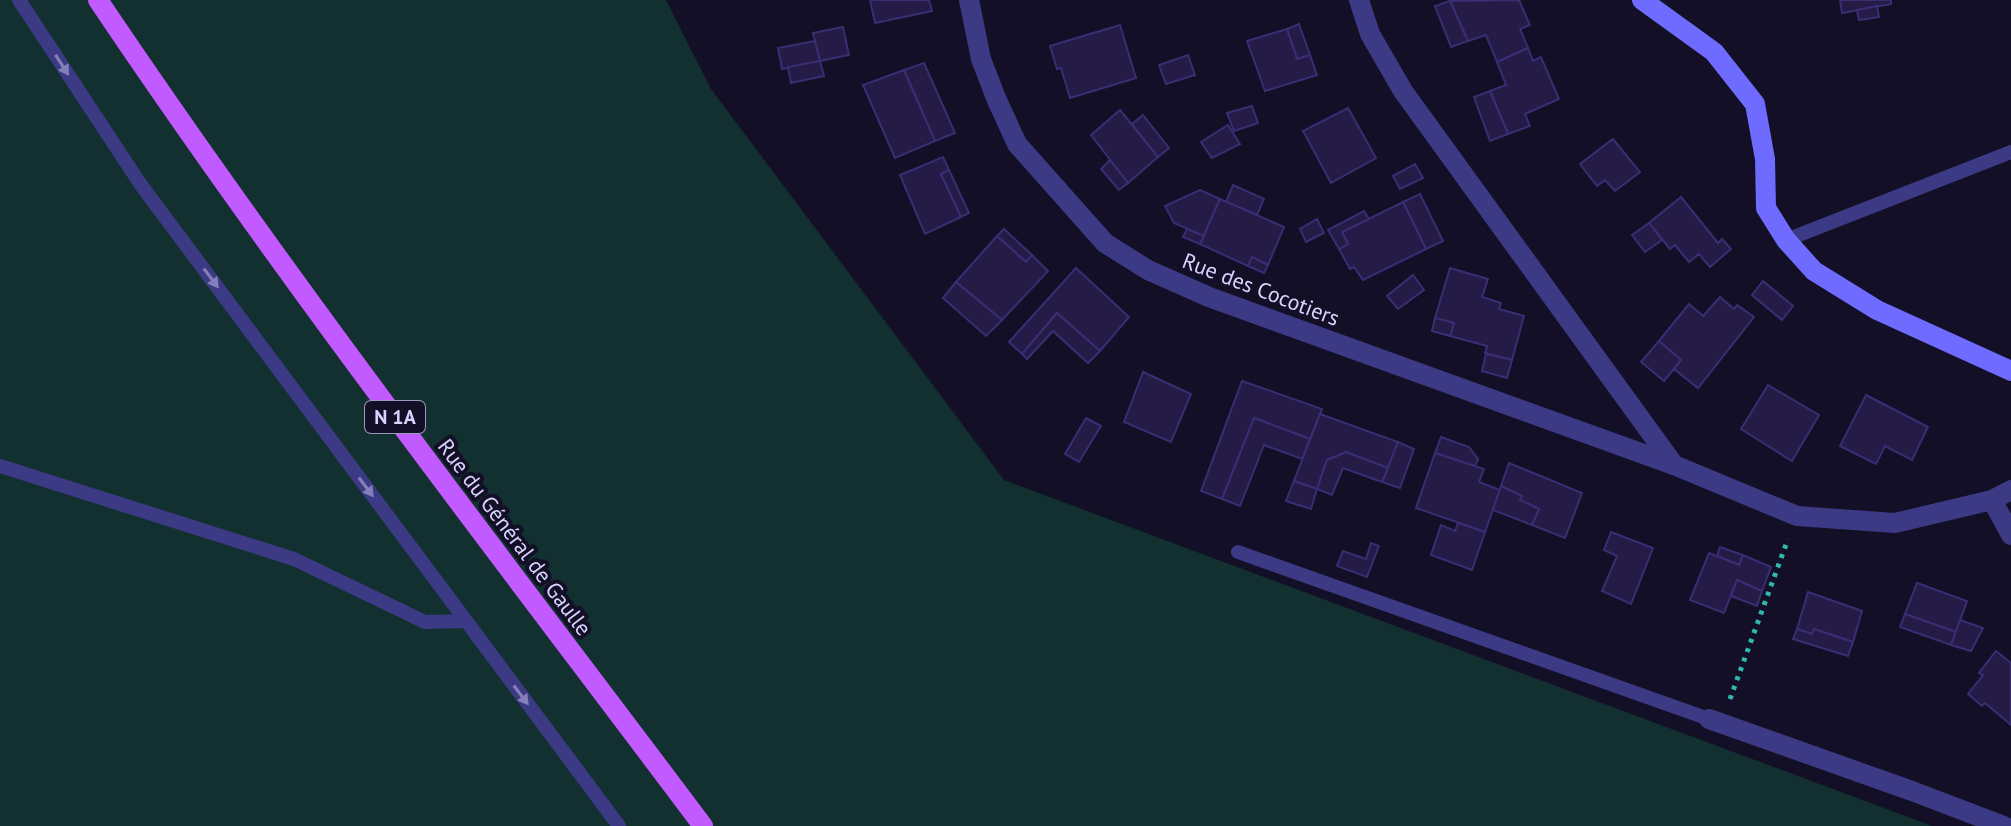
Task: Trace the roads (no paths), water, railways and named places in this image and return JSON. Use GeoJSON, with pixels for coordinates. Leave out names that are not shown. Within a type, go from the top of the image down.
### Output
{"type":"FeatureCollection","features":[{"type":"Feature","properties":{"kind":"main road","name":"Rue du Général de Gaulle"},"geometry":{"type":"LineString","coordinates":[[98,0],[291,278],[703,826]]}},
{"type":"Feature","properties":{"kind":"main road"},"geometry":{"type":"LineString","coordinates":[[1642,0],[1714,52],[1755,104],[1765,159],[1766,208],[1786,240],[1814,271],[1877,310],[2011,371]]}},
{"type":"Feature","properties":{"kind":"street","name":"Rue des Cocotiers"},"geometry":{"type":"LineString","coordinates":[[969,0],[981,59],[1017,144],[1105,243],[1148,270],[1209,297],[1674,465],[1797,516],[1895,523],[1992,500],[2011,490]]}},
{"type":"Feature","properties":{"kind":"street"},"geometry":{"type":"LineString","coordinates":[[1359,0],[1370,34],[1403,91],[1674,465]]}},
{"type":"Feature","properties":{"kind":"street"},"geometry":{"type":"LineString","coordinates":[[1992,500],[2011,535]]}},
{"type":"Feature","properties":{"kind":"street"},"geometry":{"type":"LineString","coordinates":[[1715,721],[2004,826]]}},
{"type":"Feature","properties":{"kind":"lane"},"geometry":{"type":"LineString","coordinates":[[19,0],[141,185],[619,826]]}},
{"type":"Feature","properties":{"kind":"lane"},"geometry":{"type":"LineString","coordinates":[[1786,240],[2011,152]]}},
{"type":"Feature","properties":{"kind":"lane"},"geometry":{"type":"LineString","coordinates":[[0,466],[294,559],[425,622],[466,621]]}},
{"type":"Feature","properties":{"kind":"lane"},"geometry":{"type":"LineString","coordinates":[[1238,552],[1715,721]]}}]}
